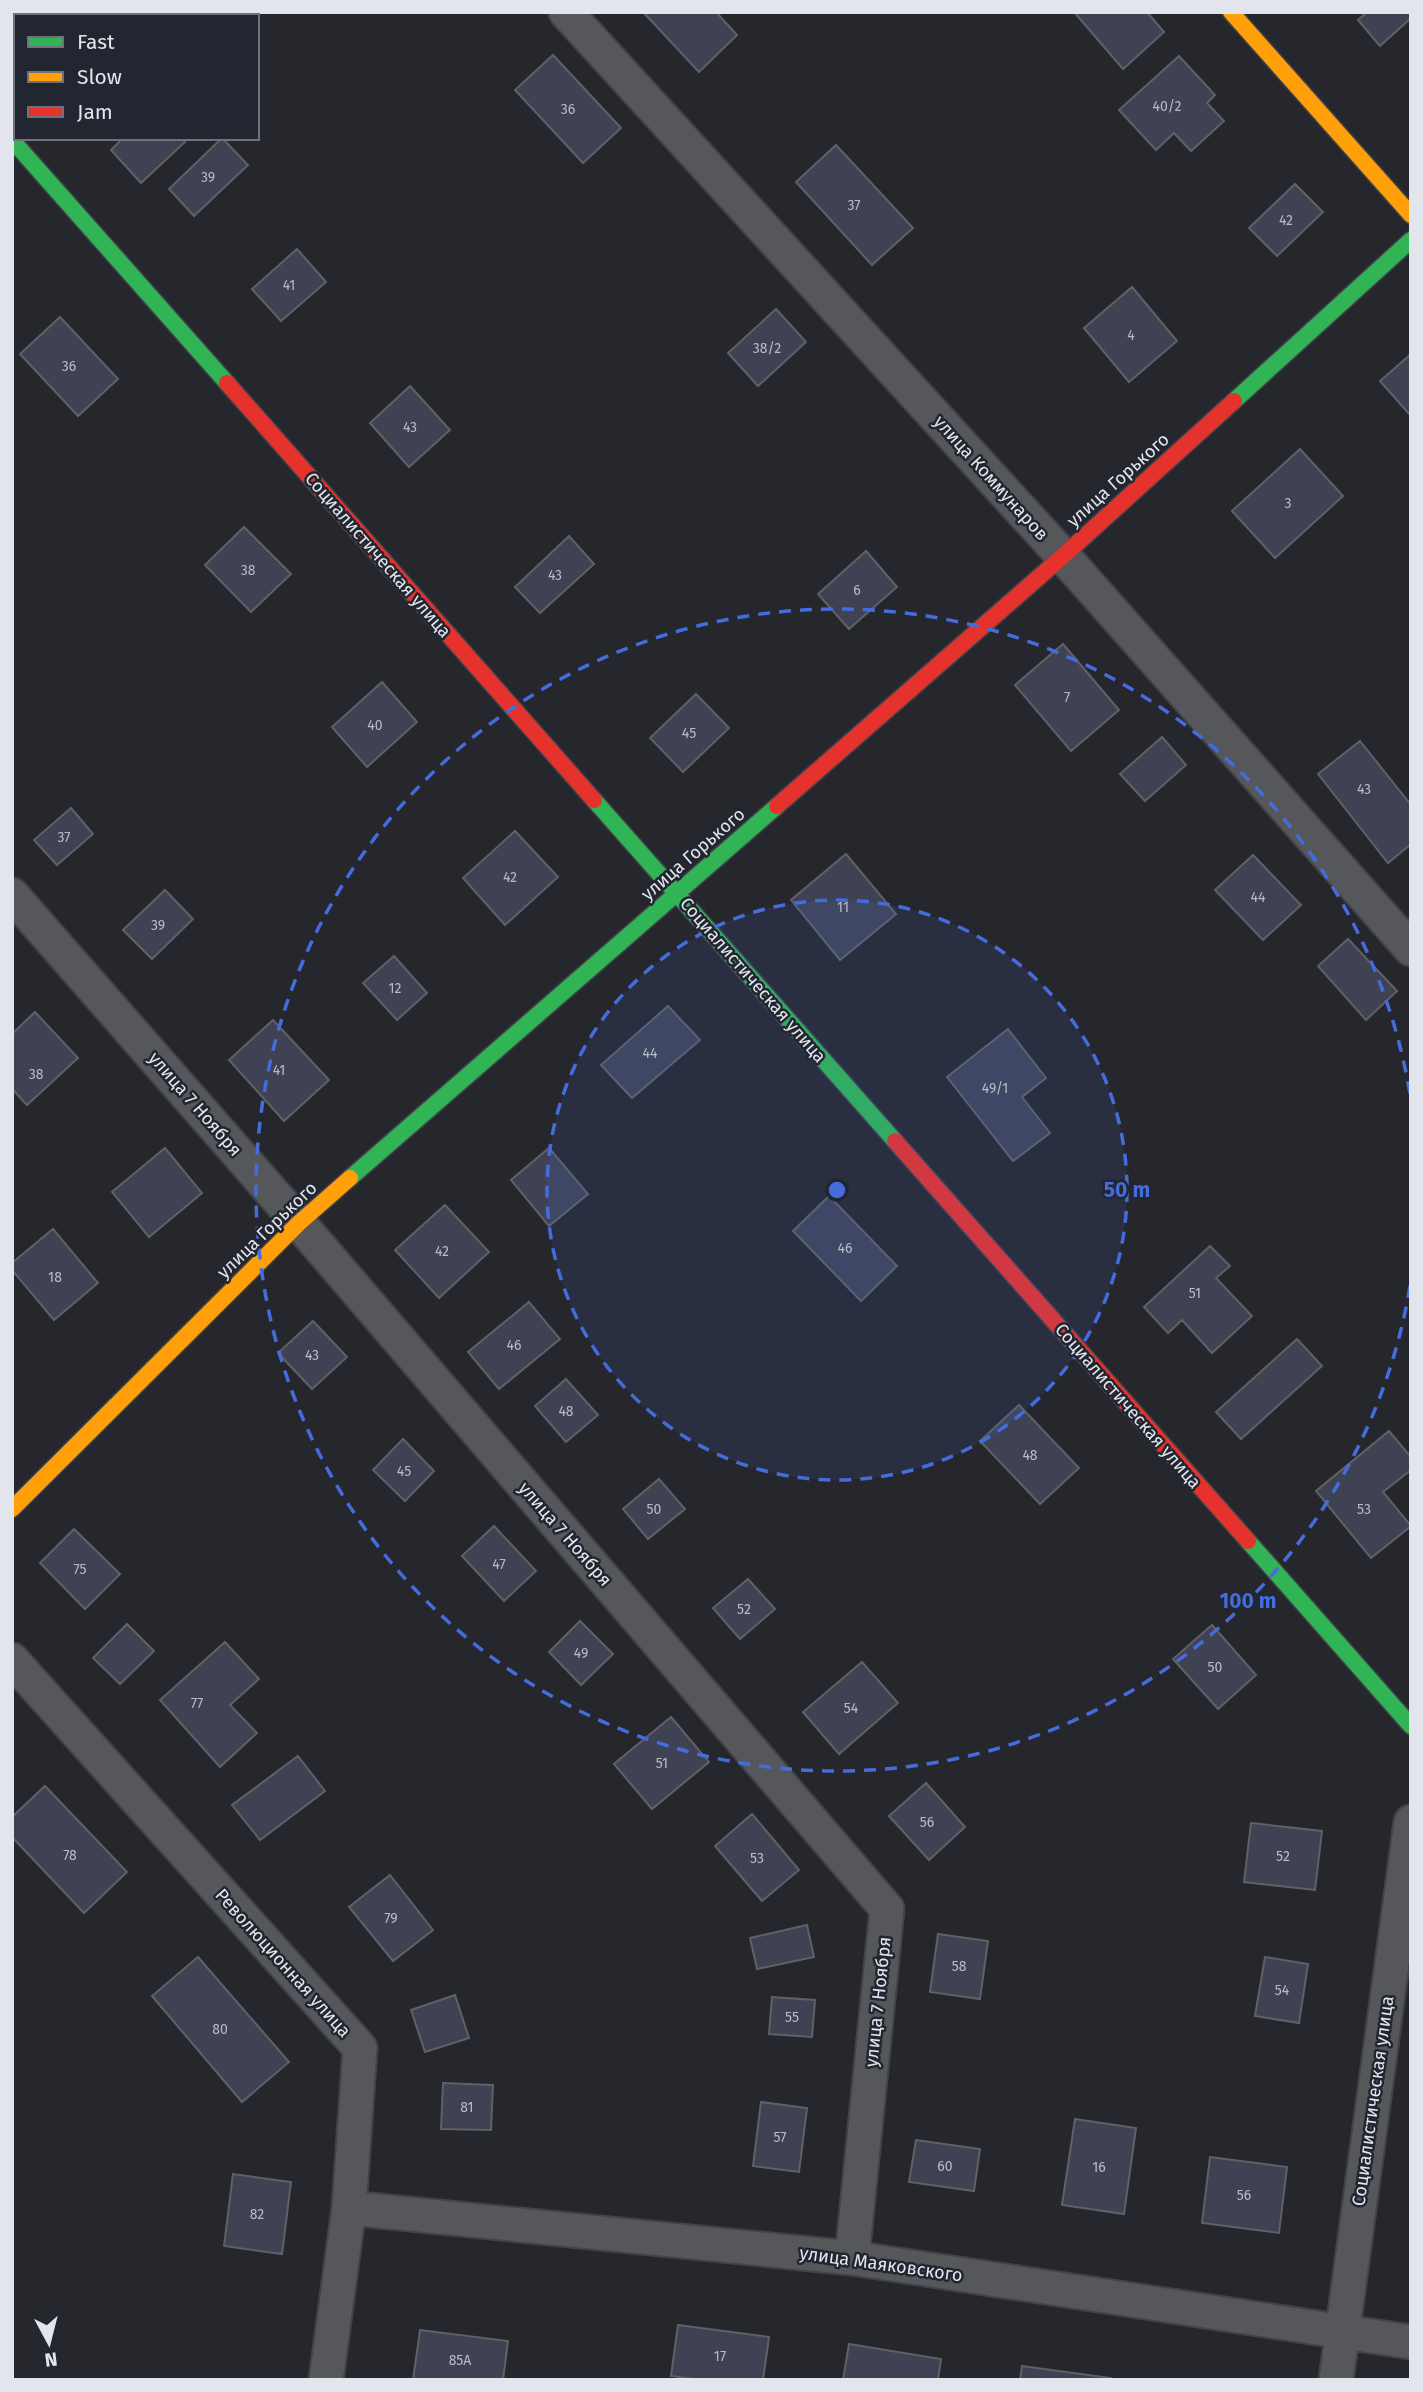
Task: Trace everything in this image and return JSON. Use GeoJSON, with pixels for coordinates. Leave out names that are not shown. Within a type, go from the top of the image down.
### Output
{"type":"FeatureCollection","features":[{"type":"Feature","properties":{"kind":"street","name":"улица Коммунаров"},"geometry":{"type":"LineString","coordinates":[[566,12],[1063,556],[1411,949]]}},
{"type":"Feature","properties":{"kind":"street"},"geometry":{"type":"LineString","coordinates":[[1231,12],[1411,215]]}},
{"type":"Feature","properties":{"kind":"street","name":"Социалистическая улица"},"geometry":{"type":"LineString","coordinates":[[12,140],[1411,1726]]}},
{"type":"Feature","properties":{"kind":"street","name":"улица Горького"},"geometry":{"type":"LineString","coordinates":[[12,1509],[299,1223],[1063,556],[1411,240]]}},
{"type":"Feature","properties":{"kind":"street","name":"улица 7 Ноября"},"geometry":{"type":"LineString","coordinates":[[12,895],[299,1223],[887,1909],[852,2258]]}},
{"type":"Feature","properties":{"kind":"street","name":"Революционная улица"},"geometry":{"type":"LineString","coordinates":[[12,1660],[360,2048],[349,2208],[326,2380]]}},
{"type":"Feature","properties":{"kind":"street","name":"Социалистическая улица"},"geometry":{"type":"LineString","coordinates":[[1336,2380],[1411,1822]]}},
{"type":"Feature","properties":{"kind":"street","name":"улица Маяковского"},"geometry":{"type":"LineString","coordinates":[[349,2208],[852,2258],[1411,2342]]}},
{"type":"Feature","properties":{"kind":"building"},"geometry":{"type":"Polygon","coordinates":[[[115,12],[116,14],[93,14],[115,12]]]}},
{"type":"Feature","properties":{"kind":"building"},"geometry":{"type":"Polygon","coordinates":[[[643,12],[716,12],[737,35],[699,72],[643,12]]]}},
{"type":"Feature","properties":{"kind":"building"},"geometry":{"type":"Polygon","coordinates":[[[1074,12],[1147,12],[1164,32],[1123,69],[1074,12]]]}},
{"type":"Feature","properties":{"kind":"building"},"geometry":{"type":"Polygon","coordinates":[[[1367,12],[1411,12],[1411,18],[1380,46],[1358,20],[1367,12]]]}},
{"type":"Feature","properties":{"kind":"building"},"geometry":{"type":"Polygon","coordinates":[[[553,55],[621,128],[583,163],[515,90],[553,55]]]}},
{"type":"Feature","properties":{"kind":"building"},"geometry":{"type":"Polygon","coordinates":[[[1179,56],[1215,95],[1207,103],[1224,121],[1191,151],[1174,133],[1156,150],[1119,110],[1179,56]]]}},
{"type":"Feature","properties":{"kind":"building"},"geometry":{"type":"Polygon","coordinates":[[[121,140],[185,142],[141,183],[111,150],[121,140]]]}},
{"type":"Feature","properties":{"kind":"building"},"geometry":{"type":"Polygon","coordinates":[[[220,140],[224,140],[248,165],[194,216],[169,189],[220,140]]]}},
{"type":"Feature","properties":{"kind":"building"},"geometry":{"type":"Polygon","coordinates":[[[836,145],[913,228],[872,265],[796,182],[836,145]]]}},
{"type":"Feature","properties":{"kind":"building"},"geometry":{"type":"Polygon","coordinates":[[[1295,184],[1323,212],[1277,256],[1249,228],[1295,184]]]}},
{"type":"Feature","properties":{"kind":"building"},"geometry":{"type":"Polygon","coordinates":[[[297,249],[326,282],[281,321],[252,289],[297,249]]]}},
{"type":"Feature","properties":{"kind":"building"},"geometry":{"type":"Polygon","coordinates":[[[1132,287],[1177,341],[1129,382],[1084,328],[1132,287]]]}},
{"type":"Feature","properties":{"kind":"building"},"geometry":{"type":"Polygon","coordinates":[[[776,309],[806,342],[758,386],[728,353],[776,309]]]}},
{"type":"Feature","properties":{"kind":"building"},"geometry":{"type":"Polygon","coordinates":[[[60,317],[118,379],[78,416],[20,354],[60,317]]]}},
{"type":"Feature","properties":{"kind":"building"},"geometry":{"type":"Polygon","coordinates":[[[1411,354],[1411,415],[1410,415],[1380,381],[1411,354]]]}},
{"type":"Feature","properties":{"kind":"building"},"geometry":{"type":"Polygon","coordinates":[[[410,386],[450,430],[409,467],[370,423],[410,386]]]}},
{"type":"Feature","properties":{"kind":"building"},"geometry":{"type":"Polygon","coordinates":[[[1300,449],[1343,496],[1275,558],[1232,511],[1300,449]]]}},
{"type":"Feature","properties":{"kind":"building"},"geometry":{"type":"Polygon","coordinates":[[[244,527],[291,574],[251,612],[205,565],[244,527]]]}},
{"type":"Feature","properties":{"kind":"building"},"geometry":{"type":"Polygon","coordinates":[[[569,536],[594,564],[540,613],[515,587],[569,536]]]}},
{"type":"Feature","properties":{"kind":"building"},"geometry":{"type":"Polygon","coordinates":[[[866,551],[897,587],[849,629],[818,594],[866,551]]]}},
{"type":"Feature","properties":{"kind":"building"},"geometry":{"type":"Polygon","coordinates":[[[1063,644],[1119,710],[1071,751],[1015,685],[1063,644]]]}},
{"type":"Feature","properties":{"kind":"building"},"geometry":{"type":"Polygon","coordinates":[[[382,682],[417,722],[367,767],[332,727],[382,682]]]}},
{"type":"Feature","properties":{"kind":"building"},"geometry":{"type":"Polygon","coordinates":[[[696,694],[729,728],[683,772],[650,738],[696,694]]]}},
{"type":"Feature","properties":{"kind":"building"},"geometry":{"type":"Polygon","coordinates":[[[1162,737],[1186,765],[1145,801],[1120,774],[1162,737]]]}},
{"type":"Feature","properties":{"kind":"building"},"geometry":{"type":"Polygon","coordinates":[[[1360,741],[1411,805],[1411,844],[1388,863],[1318,774],[1360,741]]]}},
{"type":"Feature","properties":{"kind":"building"},"geometry":{"type":"Polygon","coordinates":[[[71,808],[93,834],[57,865],[34,840],[71,808]]]}},
{"type":"Feature","properties":{"kind":"building"},"geometry":{"type":"Polygon","coordinates":[[[515,831],[558,877],[505,925],[463,878],[515,831]]]}},
{"type":"Feature","properties":{"kind":"building"},"geometry":{"type":"Polygon","coordinates":[[[846,854],[896,914],[840,960],[791,900],[846,854]]]}},
{"type":"Feature","properties":{"kind":"building"},"geometry":{"type":"Polygon","coordinates":[[[1253,855],[1301,905],[1263,940],[1215,890],[1253,855]]]}},
{"type":"Feature","properties":{"kind":"building"},"geometry":{"type":"Polygon","coordinates":[[[165,890],[193,919],[152,959],[123,930],[165,890]]]}},
{"type":"Feature","properties":{"kind":"building"},"geometry":{"type":"Polygon","coordinates":[[[1348,939],[1397,991],[1366,1020],[1318,966],[1348,939]]]}},
{"type":"Feature","properties":{"kind":"building"},"geometry":{"type":"Polygon","coordinates":[[[394,956],[427,993],[397,1020],[363,983],[394,956]]]}},
{"type":"Feature","properties":{"kind":"building"},"geometry":{"type":"Polygon","coordinates":[[[668,1006],[700,1040],[632,1098],[601,1065],[668,1006]]]}},
{"type":"Feature","properties":{"kind":"building"},"geometry":{"type":"Polygon","coordinates":[[[35,1012],[78,1058],[27,1105],[12,1089],[12,1034],[35,1012]]]}},
{"type":"Feature","properties":{"kind":"building"},"geometry":{"type":"Polygon","coordinates":[[[273,1020],[329,1080],[284,1121],[229,1060],[273,1020]]]}},
{"type":"Feature","properties":{"kind":"building"},"geometry":{"type":"Polygon","coordinates":[[[1008,1029],[1046,1078],[1022,1097],[1050,1133],[1013,1161],[947,1077],[1008,1029]]]}},
{"type":"Feature","properties":{"kind":"building"},"geometry":{"type":"Polygon","coordinates":[[[165,1148],[202,1193],[149,1237],[112,1192],[165,1148]]]}},
{"type":"Feature","properties":{"kind":"building"},"geometry":{"type":"Polygon","coordinates":[[[549,1148],[588,1194],[549,1226],[511,1180],[549,1148]]]}},
{"type":"Feature","properties":{"kind":"building"},"geometry":{"type":"Polygon","coordinates":[[[829,1196],[897,1266],[861,1301],[793,1231],[829,1196]]]}},
{"type":"Feature","properties":{"kind":"building"},"geometry":{"type":"Polygon","coordinates":[[[445,1205],[489,1252],[439,1298],[395,1250],[445,1205]]]}},
{"type":"Feature","properties":{"kind":"building"},"geometry":{"type":"Polygon","coordinates":[[[53,1229],[98,1283],[54,1320],[12,1270],[12,1263],[53,1229]]]}},
{"type":"Feature","properties":{"kind":"building"},"geometry":{"type":"Polygon","coordinates":[[[1210,1246],[1230,1266],[1216,1278],[1252,1316],[1212,1353],[1182,1320],[1168,1333],[1144,1307],[1210,1246]]]}},
{"type":"Feature","properties":{"kind":"building"},"geometry":{"type":"Polygon","coordinates":[[[529,1302],[560,1339],[499,1389],[468,1352],[529,1302]]]}},
{"type":"Feature","properties":{"kind":"building"},"geometry":{"type":"Polygon","coordinates":[[[313,1321],[347,1357],[312,1389],[278,1353],[313,1321]]]}},
{"type":"Feature","properties":{"kind":"building"},"geometry":{"type":"Polygon","coordinates":[[[1297,1339],[1322,1366],[1241,1439],[1216,1412],[1297,1339]]]}},
{"type":"Feature","properties":{"kind":"building"},"geometry":{"type":"Polygon","coordinates":[[[566,1379],[598,1415],[566,1442],[535,1406],[566,1379]]]}},
{"type":"Feature","properties":{"kind":"building"},"geometry":{"type":"Polygon","coordinates":[[[1019,1405],[1079,1468],[1040,1504],[980,1441],[1019,1405]]]}},
{"type":"Feature","properties":{"kind":"building"},"geometry":{"type":"Polygon","coordinates":[[[1389,1431],[1411,1457],[1411,1470],[1383,1492],[1411,1526],[1371,1558],[1316,1491],[1389,1431]]]}},
{"type":"Feature","properties":{"kind":"building"},"geometry":{"type":"Polygon","coordinates":[[[403,1439],[434,1471],[405,1501],[373,1470],[403,1439]]]}},
{"type":"Feature","properties":{"kind":"building"},"geometry":{"type":"Polygon","coordinates":[[[659,1479],[685,1509],[648,1539],[623,1509],[659,1479]]]}},
{"type":"Feature","properties":{"kind":"building"},"geometry":{"type":"Polygon","coordinates":[[[494,1526],[536,1571],[504,1601],[462,1556],[494,1526]]]}},
{"type":"Feature","properties":{"kind":"building"},"geometry":{"type":"Polygon","coordinates":[[[74,1529],[120,1574],[85,1609],[40,1563],[74,1529]]]}},
{"type":"Feature","properties":{"kind":"building"},"geometry":{"type":"Polygon","coordinates":[[[748,1579],[775,1609],[740,1639],[713,1608],[748,1579]]]}},
{"type":"Feature","properties":{"kind":"building"},"geometry":{"type":"Polygon","coordinates":[[[580,1621],[613,1654],[581,1685],[549,1652],[580,1621]]]}},
{"type":"Feature","properties":{"kind":"building"},"geometry":{"type":"Polygon","coordinates":[[[127,1624],[154,1651],[120,1684],[93,1658],[127,1624]]]}},
{"type":"Feature","properties":{"kind":"building"},"geometry":{"type":"Polygon","coordinates":[[[1212,1625],[1256,1675],[1218,1709],[1173,1659],[1212,1625]]]}},
{"type":"Feature","properties":{"kind":"building"},"geometry":{"type":"Polygon","coordinates":[[[225,1642],[259,1679],[230,1705],[257,1733],[220,1767],[160,1700],[225,1642]]]}},
{"type":"Feature","properties":{"kind":"building"},"geometry":{"type":"Polygon","coordinates":[[[862,1662],[898,1703],[839,1754],[803,1712],[862,1662]]]}},
{"type":"Feature","properties":{"kind":"building"},"geometry":{"type":"Polygon","coordinates":[[[671,1717],[709,1762],[652,1809],[614,1764],[671,1717]]]}},
{"type":"Feature","properties":{"kind":"building"},"geometry":{"type":"Polygon","coordinates":[[[298,1756],[325,1791],[260,1840],[232,1805],[298,1756]]]}},
{"type":"Feature","properties":{"kind":"building"},"geometry":{"type":"Polygon","coordinates":[[[926,1783],[965,1827],[929,1860],[889,1816],[926,1783]]]}},
{"type":"Feature","properties":{"kind":"building"},"geometry":{"type":"Polygon","coordinates":[[[45,1786],[127,1872],[84,1913],[12,1837],[12,1817],[45,1786]]]}},
{"type":"Feature","properties":{"kind":"building"},"geometry":{"type":"Polygon","coordinates":[[[752,1814],[799,1870],[762,1901],[715,1846],[752,1814]]]}},
{"type":"Feature","properties":{"kind":"building"},"geometry":{"type":"Polygon","coordinates":[[[1251,1823],[1322,1831],[1315,1890],[1244,1882],[1251,1823]]]}},
{"type":"Feature","properties":{"kind":"building"},"geometry":{"type":"Polygon","coordinates":[[[390,1875],[433,1930],[393,1961],[349,1907],[390,1875]]]}},
{"type":"Feature","properties":{"kind":"building"},"geometry":{"type":"Polygon","coordinates":[[[807,1925],[814,1957],[757,1969],[750,1938],[807,1925]]]}},
{"type":"Feature","properties":{"kind":"building"},"geometry":{"type":"Polygon","coordinates":[[[938,1934],[988,1941],[980,1999],[930,1992],[938,1934]]]}},
{"type":"Feature","properties":{"kind":"building"},"geometry":{"type":"Polygon","coordinates":[[[198,1957],[289,2062],[242,2102],[152,1996],[198,1957]]]}},
{"type":"Feature","properties":{"kind":"building"},"geometry":{"type":"Polygon","coordinates":[[[1265,1957],[1308,1964],[1299,2023],[1255,2016],[1265,1957]]]}},
{"type":"Feature","properties":{"kind":"building"},"geometry":{"type":"Polygon","coordinates":[[[455,1995],[469,2038],[425,2052],[411,2010],[455,1995]]]}},
{"type":"Feature","properties":{"kind":"building"},"geometry":{"type":"Polygon","coordinates":[[[772,1997],[815,2000],[812,2037],[769,2034],[772,1997]]]}},
{"type":"Feature","properties":{"kind":"building"},"geometry":{"type":"Polygon","coordinates":[[[443,2083],[493,2085],[491,2130],[441,2129],[443,2083]]]}},
{"type":"Feature","properties":{"kind":"building"},"geometry":{"type":"Polygon","coordinates":[[[761,2102],[807,2108],[799,2172],[753,2166],[761,2102]]]}},
{"type":"Feature","properties":{"kind":"building"},"geometry":{"type":"Polygon","coordinates":[[[1075,2119],[1136,2128],[1124,2214],[1062,2205],[1075,2119]]]}},
{"type":"Feature","properties":{"kind":"building"},"geometry":{"type":"Polygon","coordinates":[[[916,2140],[980,2149],[974,2191],[909,2182],[916,2140]]]}},
{"type":"Feature","properties":{"kind":"building"},"geometry":{"type":"Polygon","coordinates":[[[1210,2157],[1287,2167],[1279,2233],[1202,2223],[1210,2157]]]}},
{"type":"Feature","properties":{"kind":"building"},"geometry":{"type":"Polygon","coordinates":[[[233,2174],[291,2182],[282,2254],[224,2246],[233,2174]]]}},
{"type":"Feature","properties":{"kind":"building"},"geometry":{"type":"Polygon","coordinates":[[[678,2325],[769,2337],[763,2380],[701,2380],[671,2376],[678,2325]]]}},
{"type":"Feature","properties":{"kind":"building"},"geometry":{"type":"Polygon","coordinates":[[[420,2330],[508,2341],[503,2380],[413,2380],[420,2330]]]}},
{"type":"Feature","properties":{"kind":"building"},"geometry":{"type":"Polygon","coordinates":[[[849,2344],[941,2359],[938,2380],[843,2380],[849,2344]]]}},
{"type":"Feature","properties":{"kind":"building"},"geometry":{"type":"Polygon","coordinates":[[[1022,2366],[1111,2378],[1111,2380],[1020,2380],[1022,2366]]]}},
{"type":"Feature","properties":{"kind":"traffic: fast"},"geometry":{"type":"LineString","coordinates":[[12,140],[227,383]]}},
{"type":"Feature","properties":{"kind":"traffic: fast"},"geometry":{"type":"LineString","coordinates":[[1234,401],[1411,240]]}},
{"type":"Feature","properties":{"kind":"traffic: fast"},"geometry":{"type":"LineString","coordinates":[[594,800],[895,1141]]}},
{"type":"Feature","properties":{"kind":"traffic: fast"},"geometry":{"type":"LineString","coordinates":[[350,1178],[777,806]]}},
{"type":"Feature","properties":{"kind":"traffic: fast"},"geometry":{"type":"LineString","coordinates":[[1248,1541],[1411,1726]]}},
{"type":"Feature","properties":{"kind":"traffic: slow"},"geometry":{"type":"LineString","coordinates":[[1231,12],[1411,215]]}},
{"type":"Feature","properties":{"kind":"traffic: slow"},"geometry":{"type":"LineString","coordinates":[[12,1509],[299,1223],[350,1178]]}},
{"type":"Feature","properties":{"kind":"traffic: jam"},"geometry":{"type":"LineString","coordinates":[[227,383],[594,800]]}},
{"type":"Feature","properties":{"kind":"traffic: jam"},"geometry":{"type":"LineString","coordinates":[[777,806],[1063,556],[1234,401]]}},
{"type":"Feature","properties":{"kind":"traffic: jam"},"geometry":{"type":"LineString","coordinates":[[895,1141],[1248,1541]]}}]}
